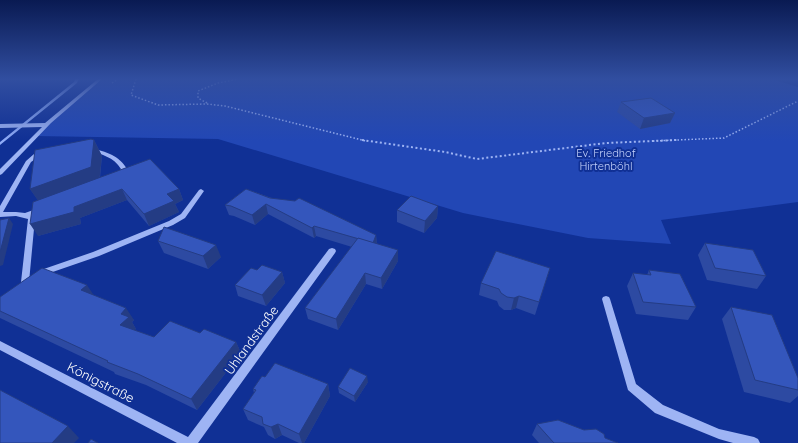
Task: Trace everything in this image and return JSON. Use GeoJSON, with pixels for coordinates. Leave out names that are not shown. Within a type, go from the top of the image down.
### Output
{"type":"FeatureCollection","features":[{"type":"Feature","properties":{"kind":"street"},"geometry":{"type":"LineString","coordinates":[[0,173],[46,125],[76,100]]}},
{"type":"Feature","properties":{"kind":"street"},"geometry":{"type":"LineString","coordinates":[[0,126],[46,125]]}},
{"type":"Feature","properties":{"kind":"street"},"geometry":{"type":"LineString","coordinates":[[84,149],[108,154],[120,161],[124,169],[117,178],[111,180]]}},
{"type":"Feature","properties":{"kind":"street"},"geometry":{"type":"LineString","coordinates":[[50,150],[29,161],[0,213],[26,215],[32,218],[22,284],[43,272],[96,254],[170,223],[183,216],[201,191]]}},
{"type":"Feature","properties":{"kind":"street"},"geometry":{"type":"LineString","coordinates":[[26,215],[48,206]]}},
{"type":"Feature","properties":{"kind":"street","name":"Uhlandstraße"},"geometry":{"type":"LineString","coordinates":[[191,443],[332,251]]}},
{"type":"Feature","properties":{"kind":"street"},"geometry":{"type":"LineString","coordinates":[[606,299],[632,387],[660,409],[719,434],[754,443]]}},
{"type":"Feature","properties":{"kind":"street","name":"Königstraße"},"geometry":{"type":"LineString","coordinates":[[0,345],[188,443]]}},
{"type":"Feature","properties":{"kind":"path"},"geometry":{"type":"LineString","coordinates":[[144,100],[158,105],[207,104],[313,127],[370,142],[445,152],[477,159],[606,143],[724,138],[798,101]]}},
{"type":"Feature","properties":{"kind":"path"},"geometry":{"type":"LineString","coordinates":[[201,100],[207,104]]}},
{"type":"Feature","properties":{"kind":"green space","name":"Ev. Friedhof Hirtenböhl"},"geometry":{"type":"Polygon","coordinates":[[[75,100],[798,100],[798,202],[661,220],[671,244],[588,238],[463,213],[218,139],[35,136],[75,100]]]}},
{"type":"Feature","properties":{"kind":"building"},"geometry":{"type":"Polygon","coordinates":[[[654,100],[675,113],[644,118],[621,102],[654,100]]]}},
{"type":"Feature","properties":{"kind":"building"},"geometry":{"type":"Polygon","coordinates":[[[91,139],[94,140],[91,167],[30,189],[35,150],[91,139]]]}},
{"type":"Feature","properties":{"kind":"building"},"geometry":{"type":"Polygon","coordinates":[[[150,159],[179,189],[167,194],[174,201],[144,214],[122,189],[74,207],[74,212],[30,224],[33,202],[150,159]]]}},
{"type":"Feature","properties":{"kind":"building"},"geometry":{"type":"Polygon","coordinates":[[[246,189],[270,198],[295,201],[299,198],[376,235],[373,243],[314,226],[312,228],[266,204],[252,215],[225,205],[246,189]]]}},
{"type":"Feature","properties":{"kind":"building"},"geometry":{"type":"Polygon","coordinates":[[[411,196],[438,206],[425,221],[397,210],[411,196]]]}},
{"type":"Feature","properties":{"kind":"building"},"geometry":{"type":"Polygon","coordinates":[[[9,218],[0,252],[0,220],[9,218]]]}},
{"type":"Feature","properties":{"kind":"building"},"geometry":{"type":"Polygon","coordinates":[[[164,227],[216,245],[203,256],[158,241],[164,227]]]}},
{"type":"Feature","properties":{"kind":"building"},"geometry":{"type":"Polygon","coordinates":[[[358,238],[398,250],[381,278],[365,273],[336,319],[305,308],[358,238]]]}},
{"type":"Feature","properties":{"kind":"building"},"geometry":{"type":"Polygon","coordinates":[[[705,243],[753,250],[766,276],[715,268],[705,243]]]}},
{"type":"Feature","properties":{"kind":"building"},"geometry":{"type":"Polygon","coordinates":[[[496,251],[550,268],[539,302],[519,296],[514,298],[507,297],[501,293],[499,289],[481,283],[496,251]]]}},
{"type":"Feature","properties":{"kind":"building"},"geometry":{"type":"Polygon","coordinates":[[[262,265],[282,272],[262,295],[235,285],[251,268],[257,270],[262,265]]]}},
{"type":"Feature","properties":{"kind":"building"},"geometry":{"type":"Polygon","coordinates":[[[42,268],[87,285],[81,290],[126,308],[121,314],[129,317],[120,325],[154,337],[170,321],[200,333],[204,329],[236,342],[191,399],[138,374],[107,362],[108,361],[0,311],[0,297],[42,268]]]}},
{"type":"Feature","properties":{"kind":"building"},"geometry":{"type":"Polygon","coordinates":[[[649,270],[680,274],[696,307],[643,302],[633,273],[651,275],[649,270]]]}},
{"type":"Feature","properties":{"kind":"building"},"geometry":{"type":"Polygon","coordinates":[[[731,307],[772,315],[798,378],[798,390],[755,380],[731,307]]]}},
{"type":"Feature","properties":{"kind":"building"},"geometry":{"type":"Polygon","coordinates":[[[275,363],[328,384],[299,434],[278,424],[271,427],[263,424],[262,417],[243,409],[256,390],[253,389],[262,376],[265,377],[275,363]]]}},
{"type":"Feature","properties":{"kind":"building"},"geometry":{"type":"Polygon","coordinates":[[[350,368],[367,376],[354,396],[338,387],[350,368]]]}},
{"type":"Feature","properties":{"kind":"building"},"geometry":{"type":"Polygon","coordinates":[[[0,390],[68,426],[52,443],[0,443],[0,390]]]}},
{"type":"Feature","properties":{"kind":"building"},"geometry":{"type":"Polygon","coordinates":[[[558,420],[584,430],[596,429],[604,434],[605,438],[618,443],[554,443],[537,424],[558,420]]]}},
{"type":"Feature","properties":{"kind":"building"},"geometry":{"type":"Polygon","coordinates":[[[91,439],[98,443],[88,443],[91,439]]]}},
{"type":"Feature","properties":{"kind":"waterway"},"geometry":{"type":"LineString","coordinates":[[0,144],[54,100]]}}]}
